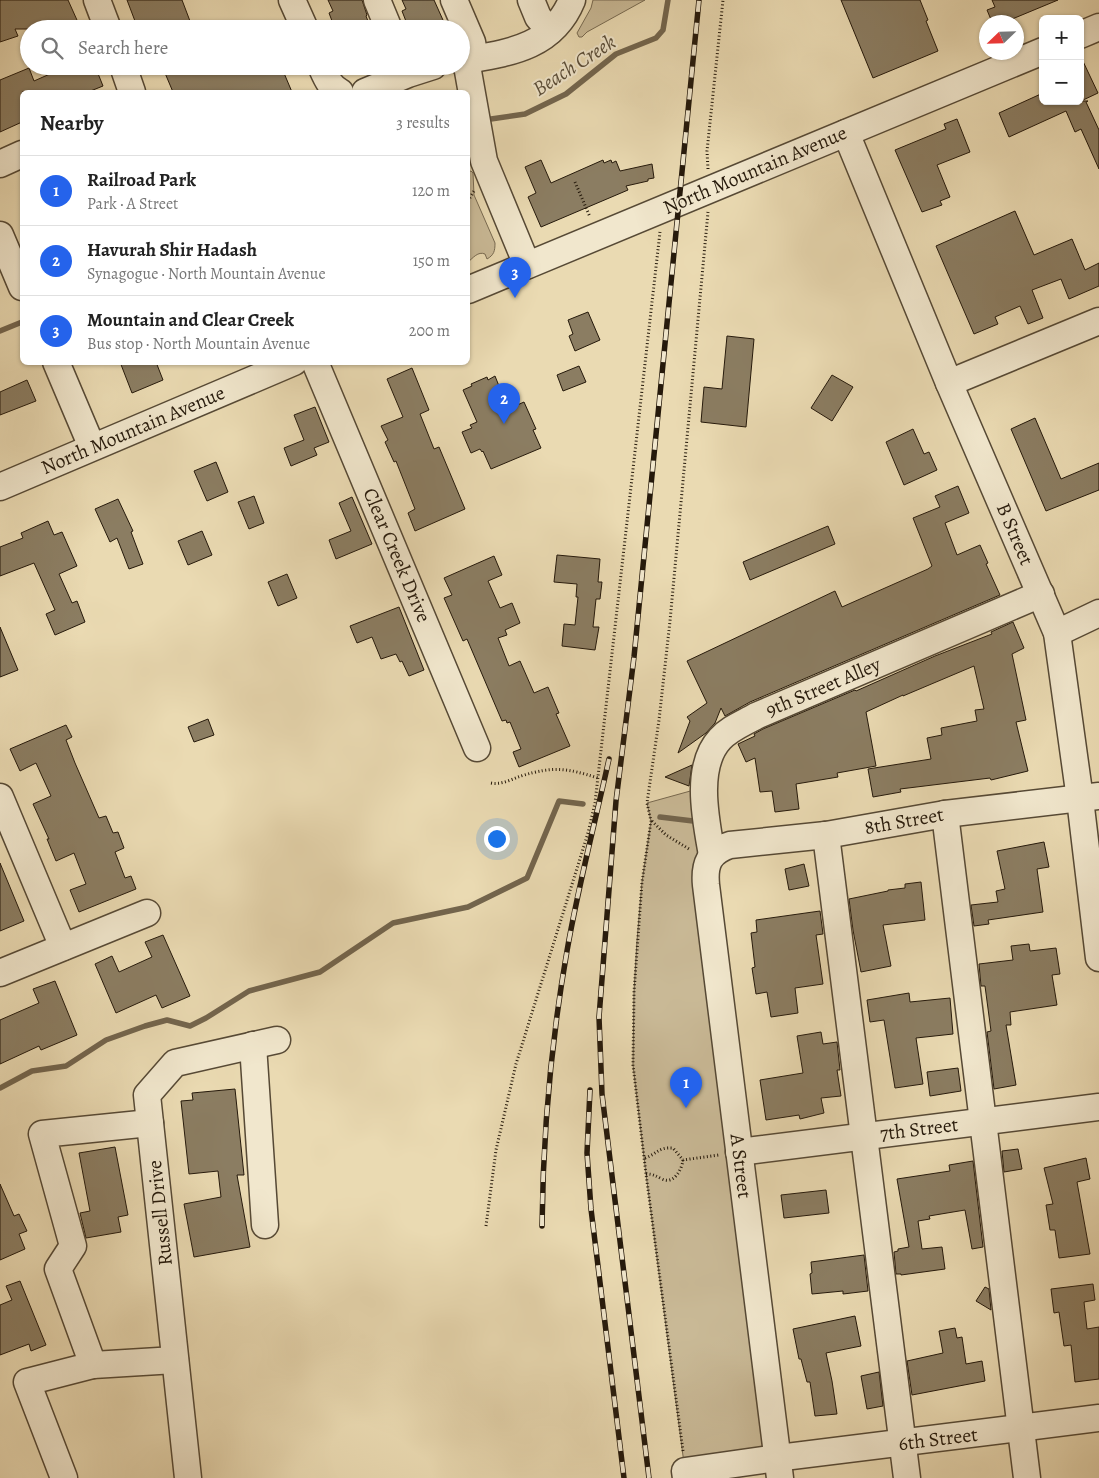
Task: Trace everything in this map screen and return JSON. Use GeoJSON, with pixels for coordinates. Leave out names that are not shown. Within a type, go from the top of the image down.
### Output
{"type":"FeatureCollection","features":[{"type":"Feature","properties":{"kind":"street"},"geometry":{"type":"LineString","coordinates":[[97,0],[105,20]]}},
{"type":"Feature","properties":{"kind":"street"},"geometry":{"type":"LineString","coordinates":[[292,0],[301,20]]}},
{"type":"Feature","properties":{"kind":"street"},"geometry":{"type":"LineString","coordinates":[[377,0],[385,20]]}},
{"type":"Feature","properties":{"kind":"street"},"geometry":{"type":"LineString","coordinates":[[454,0],[463,20]]}},
{"type":"Feature","properties":{"kind":"street"},"geometry":{"type":"LineString","coordinates":[[531,0],[538,17],[550,31]]}},
{"type":"Feature","properties":{"kind":"street"},"geometry":{"type":"LineString","coordinates":[[470,59],[513,52],[540,40],[561,20],[572,0]]}},
{"type":"Feature","properties":{"kind":"street"},"geometry":{"type":"LineString","coordinates":[[1084,33],[1099,27]]}},
{"type":"Feature","properties":{"kind":"street"},"geometry":{"type":"LineString","coordinates":[[470,37],[472,42],[470,49]]}},
{"type":"Feature","properties":{"kind":"street","name":"North Mountain Avenue"},"geometry":{"type":"LineString","coordinates":[[470,289],[1039,53]]}},
{"type":"Feature","properties":{"kind":"street"},"geometry":{"type":"LineString","coordinates":[[126,75],[131,90]]}},
{"type":"Feature","properties":{"kind":"street"},"geometry":{"type":"LineString","coordinates":[[325,75],[336,90]]}},
{"type":"Feature","properties":{"kind":"street"},"geometry":{"type":"LineString","coordinates":[[369,90],[397,75]]}},
{"type":"Feature","properties":{"kind":"street"},"geometry":{"type":"LineString","coordinates":[[469,75],[481,150],[487,172],[527,265]]}},
{"type":"Feature","properties":{"kind":"street","name":"B Street"},"geometry":{"type":"LineString","coordinates":[[846,133],[949,383],[1057,633],[1090,797],[1099,958]]}},
{"type":"Feature","properties":{"kind":"street"},"geometry":{"type":"LineString","coordinates":[[0,164],[20,155]]}},
{"type":"Feature","properties":{"kind":"street"},"geometry":{"type":"LineString","coordinates":[[0,235],[20,282]]}},
{"type":"Feature","properties":{"kind":"street"},"geometry":{"type":"LineString","coordinates":[[949,383],[1099,321]]}},
{"type":"Feature","properties":{"kind":"street"},"geometry":{"type":"LineString","coordinates":[[57,365],[92,447]]}},
{"type":"Feature","properties":{"kind":"street","name":"North Mountain Avenue"},"geometry":{"type":"LineString","coordinates":[[0,487],[287,365]]}},
{"type":"Feature","properties":{"kind":"street","name":"Clear Creek Drive"},"geometry":{"type":"LineString","coordinates":[[316,365],[477,748]]}},
{"type":"Feature","properties":{"kind":"street","name":"9th Street Alley"},"geometry":{"type":"LineString","coordinates":[[711,857],[704,808],[707,762],[720,740],[732,729],[766,712],[1041,594]]}},
{"type":"Feature","properties":{"kind":"street"},"geometry":{"type":"LineString","coordinates":[[1057,633],[1099,613]]}},
{"type":"Feature","properties":{"kind":"street"},"geometry":{"type":"LineString","coordinates":[[0,797],[9,843],[64,947]]}},
{"type":"Feature","properties":{"kind":"street","name":"8th Street"},"geometry":{"type":"LineString","coordinates":[[711,857],[717,850],[730,845],[826,834],[945,814],[1090,797]]}},
{"type":"Feature","properties":{"kind":"street"},"geometry":{"type":"LineString","coordinates":[[945,814],[1027,1478]]}},
{"type":"Feature","properties":{"kind":"street"},"geometry":{"type":"LineString","coordinates":[[826,834],[907,1478]]}},
{"type":"Feature","properties":{"kind":"street","name":"A Street"},"geometry":{"type":"LineString","coordinates":[[711,857],[705,873],[706,885],[778,1468]]}},
{"type":"Feature","properties":{"kind":"street"},"geometry":{"type":"LineString","coordinates":[[0,973],[147,913]]}},
{"type":"Feature","properties":{"kind":"street","name":"Russell Drive"},"geometry":{"type":"LineString","coordinates":[[188,1478],[147,1096],[175,1063],[265,1043],[264,1225]]}},
{"type":"Feature","properties":{"kind":"street","name":"7th Street"},"geometry":{"type":"LineString","coordinates":[[739,1152],[1099,1107]]}},
{"type":"Feature","properties":{"kind":"street"},"geometry":{"type":"LineString","coordinates":[[93,1365],[58,1269],[73,1246],[42,1134],[150,1123]]}},
{"type":"Feature","properties":{"kind":"street"},"geometry":{"type":"LineString","coordinates":[[64,1478],[27,1382],[93,1365],[175,1360]]}},
{"type":"Feature","properties":{"kind":"street","name":"6th Street"},"geometry":{"type":"LineString","coordinates":[[686,1475],[778,1468],[903,1443],[1099,1418]]}},
{"type":"Feature","properties":{"kind":"path"},"geometry":{"type":"LineString","coordinates":[[708,167],[707,151],[723,0]]}},
{"type":"Feature","properties":{"kind":"path"},"geometry":{"type":"LineString","coordinates":[[575,182],[590,218]]}},
{"type":"Feature","properties":{"kind":"path"},"geometry":{"type":"LineString","coordinates":[[470,198],[476,189]]}},
{"type":"Feature","properties":{"kind":"path"},"geometry":{"type":"LineString","coordinates":[[486,1226],[496,1150],[516,1064],[588,833],[595,803],[660,233],[658,211]]}},
{"type":"Feature","properties":{"kind":"path"},"geometry":{"type":"LineString","coordinates":[[686,1475],[633,1065],[634,992],[642,882],[651,821],[647,803],[670,621],[708,213]]}},
{"type":"Feature","properties":{"kind":"path"},"geometry":{"type":"LineString","coordinates":[[491,783],[504,782],[559,768],[598,778]]}},
{"type":"Feature","properties":{"kind":"path"},"geometry":{"type":"LineString","coordinates":[[651,821],[674,840],[711,857]]}},
{"type":"Feature","properties":{"kind":"path"},"geometry":{"type":"LineString","coordinates":[[645,1158],[654,1155],[658,1150],[673,1148],[683,1160],[679,1172],[669,1180],[662,1180],[657,1176],[646,1174]]}},
{"type":"Feature","properties":{"kind":"path"},"geometry":{"type":"LineString","coordinates":[[683,1160],[739,1152]]}},
{"type":"Feature","properties":{"kind":"shaded area"},"geometry":{"type":"Polygon","coordinates":[[[593,0],[645,0],[579,37],[577,33],[591,8],[593,0]]]}},
{"type":"Feature","properties":{"kind":"shaded area"},"geometry":{"type":"Polygon","coordinates":[[[470,171],[473,173],[474,195],[495,243],[493,254],[487,259],[485,254],[480,253],[470,260],[470,171]]]}},
{"type":"Feature","properties":{"kind":"shaded area"},"geometry":{"type":"Polygon","coordinates":[[[694,790],[777,1458],[685,1471],[633,1065],[637,941],[642,882],[651,821],[647,803],[694,790]]]}},
{"type":"Feature","properties":{"kind":"building"},"geometry":{"type":"Polygon","coordinates":[[[0,0],[68,0],[77,20],[20,20],[20,29],[15,29],[18,36],[0,42],[0,0]]]}},
{"type":"Feature","properties":{"kind":"building"},"geometry":{"type":"Polygon","coordinates":[[[127,0],[182,0],[190,20],[135,20],[127,0]]]}},
{"type":"Feature","properties":{"kind":"building"},"geometry":{"type":"Polygon","coordinates":[[[328,0],[362,0],[368,20],[332,20],[329,13],[333,11],[328,0]]]}},
{"type":"Feature","properties":{"kind":"building"},"geometry":{"type":"Polygon","coordinates":[[[402,0],[434,0],[443,20],[406,20],[402,11],[406,9],[402,0]]]}},
{"type":"Feature","properties":{"kind":"building"},"geometry":{"type":"Polygon","coordinates":[[[841,0],[920,0],[938,51],[873,78],[841,0]]]}},
{"type":"Feature","properties":{"kind":"building"},"geometry":{"type":"Polygon","coordinates":[[[992,0],[1058,0],[1022,15],[989,15],[987,10],[995,7],[992,0]]]}},
{"type":"Feature","properties":{"kind":"building"},"geometry":{"type":"Polygon","coordinates":[[[1084,63],[1098,93],[1084,100],[1084,63]]]}},
{"type":"Feature","properties":{"kind":"building"},"geometry":{"type":"Polygon","coordinates":[[[20,72],[20,75],[32,75],[34,81],[48,75],[99,75],[103,86],[93,90],[20,90],[20,123],[0,132],[0,80],[20,72]]]}},
{"type":"Feature","properties":{"kind":"building"},"geometry":{"type":"Polygon","coordinates":[[[166,75],[285,75],[291,90],[172,90],[166,75]]]}},
{"type":"Feature","properties":{"kind":"building"},"geometry":{"type":"Polygon","coordinates":[[[1039,95],[1039,105],[1084,105],[1084,101],[1088,101],[1086,102],[1099,130],[1099,169],[1081,129],[1075,132],[1066,111],[1009,137],[999,113],[1039,95]]]}},
{"type":"Feature","properties":{"kind":"building"},"geometry":{"type":"Polygon","coordinates":[[[957,119],[970,152],[937,165],[950,197],[940,201],[942,205],[922,212],[895,150],[946,129],[944,124],[957,119]]]}},
{"type":"Feature","properties":{"kind":"building"},"geometry":{"type":"Polygon","coordinates":[[[541,160],[551,183],[603,160],[604,163],[611,160],[612,163],[616,161],[620,171],[652,164],[654,178],[626,186],[628,190],[541,227],[528,197],[536,193],[525,167],[541,160]]]}},
{"type":"Feature","properties":{"kind":"building"},"geometry":{"type":"Polygon","coordinates":[[[1015,211],[1034,255],[1072,239],[1085,270],[1099,263],[1099,286],[1069,299],[1061,279],[1032,290],[1043,318],[1028,324],[1020,306],[995,317],[998,324],[974,334],[936,246],[1015,211]]]}},
{"type":"Feature","properties":{"kind":"building"},"geometry":{"type":"Polygon","coordinates":[[[588,312],[600,340],[575,351],[569,336],[573,334],[568,320],[588,312]]]}},
{"type":"Feature","properties":{"kind":"building"},"geometry":{"type":"Polygon","coordinates":[[[727,336],[754,339],[746,427],[701,422],[704,387],[722,389],[727,336]]]}},
{"type":"Feature","properties":{"kind":"building"},"geometry":{"type":"Polygon","coordinates":[[[121,365],[157,365],[163,380],[132,393],[121,365]]]}},
{"type":"Feature","properties":{"kind":"building"},"geometry":{"type":"Polygon","coordinates":[[[579,366],[586,382],[563,391],[557,375],[579,366]]]}},
{"type":"Feature","properties":{"kind":"building"},"geometry":{"type":"Polygon","coordinates":[[[412,368],[429,410],[420,414],[434,449],[439,447],[465,509],[415,531],[408,513],[415,509],[396,461],[394,462],[385,442],[388,440],[381,426],[403,417],[387,379],[412,368]]]}},
{"type":"Feature","properties":{"kind":"building"},"geometry":{"type":"Polygon","coordinates":[[[832,375],[853,387],[832,421],[811,408],[832,375]]]}},
{"type":"Feature","properties":{"kind":"building"},"geometry":{"type":"Polygon","coordinates":[[[495,376],[505,401],[512,398],[515,406],[524,402],[536,429],[533,430],[541,448],[491,469],[483,451],[480,449],[471,453],[462,432],[472,428],[470,425],[477,422],[463,390],[487,377],[488,380],[495,376]]]}},
{"type":"Feature","properties":{"kind":"building"},"geometry":{"type":"Polygon","coordinates":[[[27,380],[36,401],[0,415],[0,392],[27,380]]]}},
{"type":"Feature","properties":{"kind":"building"},"geometry":{"type":"Polygon","coordinates":[[[315,407],[329,442],[314,448],[317,455],[291,466],[284,448],[304,440],[294,415],[315,407]]]}},
{"type":"Feature","properties":{"kind":"building"},"geometry":{"type":"Polygon","coordinates":[[[1035,418],[1061,479],[1099,463],[1099,490],[1046,511],[1011,429],[1035,418]]]}},
{"type":"Feature","properties":{"kind":"building"},"geometry":{"type":"Polygon","coordinates":[[[913,429],[924,454],[929,452],[937,470],[904,485],[886,442],[913,429]]]}},
{"type":"Feature","properties":{"kind":"building"},"geometry":{"type":"Polygon","coordinates":[[[216,462],[228,492],[207,501],[194,471],[216,462]]]}},
{"type":"Feature","properties":{"kind":"building"},"geometry":{"type":"Polygon","coordinates":[[[958,486],[969,513],[945,523],[957,555],[980,545],[1000,595],[750,702],[725,716],[721,708],[715,723],[706,733],[678,753],[690,721],[687,717],[707,703],[687,661],[835,591],[842,607],[928,569],[932,566],[913,518],[940,507],[935,496],[958,486]]]}},
{"type":"Feature","properties":{"kind":"building"},"geometry":{"type":"Polygon","coordinates":[[[254,496],[264,523],[249,529],[238,502],[254,496]]]}},
{"type":"Feature","properties":{"kind":"building"},"geometry":{"type":"Polygon","coordinates":[[[352,497],[372,544],[336,559],[329,540],[351,531],[339,503],[352,497]]]}},
{"type":"Feature","properties":{"kind":"building"},"geometry":{"type":"Polygon","coordinates":[[[118,499],[133,531],[131,532],[143,564],[129,569],[117,538],[110,542],[95,509],[118,499]]]}},
{"type":"Feature","properties":{"kind":"building"},"geometry":{"type":"Polygon","coordinates":[[[48,521],[54,535],[62,532],[77,566],[59,574],[72,603],[77,601],[85,622],[55,635],[46,614],[55,610],[34,563],[0,576],[0,547],[23,538],[21,533],[48,521]]]}},
{"type":"Feature","properties":{"kind":"building"},"geometry":{"type":"Polygon","coordinates":[[[828,526],[835,544],[750,580],[743,562],[828,526]]]}},
{"type":"Feature","properties":{"kind":"building"},"geometry":{"type":"Polygon","coordinates":[[[202,531],[212,555],[188,565],[178,541],[202,531]]]}},
{"type":"Feature","properties":{"kind":"building"},"geometry":{"type":"Polygon","coordinates":[[[557,555],[600,559],[598,582],[602,582],[600,599],[596,599],[593,627],[599,627],[595,650],[562,646],[564,624],[575,625],[578,597],[576,597],[577,584],[554,582],[557,555]]]}},
{"type":"Feature","properties":{"kind":"building"},"geometry":{"type":"Polygon","coordinates":[[[494,556],[502,575],[488,581],[500,608],[512,603],[520,623],[505,630],[507,635],[498,638],[509,666],[520,661],[534,693],[548,687],[559,713],[556,714],[570,746],[519,767],[513,752],[521,749],[510,722],[502,721],[467,639],[463,641],[444,598],[452,595],[444,578],[494,556]]]}},
{"type":"Feature","properties":{"kind":"building"},"geometry":{"type":"Polygon","coordinates":[[[287,574],[297,598],[278,606],[268,582],[287,574]]]}},
{"type":"Feature","properties":{"kind":"building"},"geometry":{"type":"Polygon","coordinates":[[[399,607],[424,670],[409,676],[402,661],[400,662],[396,654],[381,659],[372,637],[357,643],[350,626],[399,607]]]}},
{"type":"Feature","properties":{"kind":"building"},"geometry":{"type":"Polygon","coordinates":[[[1013,622],[1024,648],[1012,654],[1026,720],[1016,722],[1028,771],[991,780],[990,778],[900,789],[901,792],[873,797],[868,769],[931,759],[927,738],[942,735],[941,728],[977,721],[975,710],[984,709],[974,666],[866,712],[876,766],[837,773],[838,777],[796,784],[799,809],[775,812],[772,791],[760,792],[755,758],[746,762],[738,744],[755,736],[754,734],[763,729],[935,656],[992,634],[991,632],[1013,622]]]}},
{"type":"Feature","properties":{"kind":"building"},"geometry":{"type":"Polygon","coordinates":[[[0,627],[18,670],[0,677],[0,627]]]}},
{"type":"Feature","properties":{"kind":"building"},"geometry":{"type":"Polygon","coordinates":[[[208,719],[214,735],[194,742],[188,727],[208,719]]]}},
{"type":"Feature","properties":{"kind":"building"},"geometry":{"type":"Polygon","coordinates":[[[66,725],[72,737],[66,740],[75,763],[99,818],[106,816],[113,833],[118,832],[124,848],[115,852],[125,878],[131,876],[136,889],[79,912],[70,890],[86,884],[74,853],[56,861],[47,839],[49,839],[33,804],[51,796],[36,763],[20,771],[10,749],[66,725]]]}},
{"type":"Feature","properties":{"kind":"building"},"geometry":{"type":"Polygon","coordinates":[[[692,765],[689,786],[665,777],[692,765]]]}},
{"type":"Feature","properties":{"kind":"building"},"geometry":{"type":"Polygon","coordinates":[[[1044,842],[1049,867],[1037,869],[1043,912],[988,920],[989,924],[974,926],[971,905],[998,902],[996,891],[1005,889],[997,851],[1044,842]]]}},
{"type":"Feature","properties":{"kind":"building"},"geometry":{"type":"Polygon","coordinates":[[[0,863],[24,921],[0,931],[0,863]]]}},
{"type":"Feature","properties":{"kind":"building"},"geometry":{"type":"Polygon","coordinates":[[[804,864],[809,886],[789,890],[785,869],[804,864]]]}},
{"type":"Feature","properties":{"kind":"building"},"geometry":{"type":"Polygon","coordinates":[[[921,882],[925,920],[883,925],[891,966],[861,972],[849,899],[905,888],[905,884],[921,882]]]}},
{"type":"Feature","properties":{"kind":"building"},"geometry":{"type":"Polygon","coordinates":[[[820,911],[823,934],[816,935],[823,984],[795,988],[798,1013],[771,1017],[767,992],[756,994],[752,968],[755,967],[751,933],[757,932],[756,920],[820,911]]]}},
{"type":"Feature","properties":{"kind":"building"},"geometry":{"type":"Polygon","coordinates":[[[163,935],[190,996],[162,1008],[156,995],[116,1013],[95,964],[112,956],[119,972],[152,957],[145,942],[163,935]]]}},
{"type":"Feature","properties":{"kind":"building"},"geometry":{"type":"Polygon","coordinates":[[[1029,944],[1030,951],[1056,948],[1060,974],[1052,975],[1057,1005],[1010,1012],[1011,1025],[1006,1025],[1016,1085],[994,1089],[987,1032],[991,1031],[985,986],[981,986],[979,964],[1013,960],[1011,946],[1029,944]]]}},
{"type":"Feature","properties":{"kind":"building"},"geometry":{"type":"Polygon","coordinates":[[[55,981],[77,1035],[41,1050],[39,1046],[0,1064],[0,1020],[39,1003],[33,989],[55,981]]]}},
{"type":"Feature","properties":{"kind":"building"},"geometry":{"type":"Polygon","coordinates":[[[909,993],[910,1002],[950,998],[953,1034],[916,1038],[923,1084],[895,1088],[884,1020],[870,1022],[867,1000],[909,993]]]}},
{"type":"Feature","properties":{"kind":"building"},"geometry":{"type":"Polygon","coordinates":[[[821,1032],[823,1044],[837,1042],[840,1070],[837,1070],[841,1096],[821,1098],[824,1113],[800,1119],[799,1115],[766,1120],[760,1080],[803,1073],[797,1036],[821,1032]]]}},
{"type":"Feature","properties":{"kind":"building"},"geometry":{"type":"Polygon","coordinates":[[[958,1068],[961,1091],[930,1096],[927,1072],[958,1068]]]}},
{"type":"Feature","properties":{"kind":"building"},"geometry":{"type":"Polygon","coordinates":[[[235,1089],[244,1175],[237,1175],[250,1247],[194,1257],[184,1204],[221,1197],[218,1171],[189,1174],[181,1101],[193,1100],[192,1093],[235,1089]]]}},
{"type":"Feature","properties":{"kind":"building"},"geometry":{"type":"Polygon","coordinates":[[[115,1147],[128,1215],[118,1217],[121,1232],[86,1238],[80,1213],[90,1211],[79,1153],[115,1147]]]}},
{"type":"Feature","properties":{"kind":"building"},"geometry":{"type":"Polygon","coordinates":[[[1018,1149],[1022,1169],[1004,1172],[1002,1151],[1018,1149]]]}},
{"type":"Feature","properties":{"kind":"building"},"geometry":{"type":"Polygon","coordinates":[[[1086,1158],[1090,1179],[1077,1182],[1090,1254],[1059,1258],[1055,1230],[1050,1230],[1046,1205],[1053,1204],[1044,1168],[1086,1158]]]}},
{"type":"Feature","properties":{"kind":"building"},"geometry":{"type":"Polygon","coordinates":[[[973,1161],[983,1247],[972,1249],[965,1210],[929,1216],[930,1219],[918,1221],[922,1249],[942,1247],[945,1269],[901,1275],[896,1274],[894,1252],[898,1251],[898,1249],[909,1247],[897,1179],[950,1171],[949,1165],[973,1161]]]}},
{"type":"Feature","properties":{"kind":"building"},"geometry":{"type":"Polygon","coordinates":[[[0,1184],[14,1216],[19,1214],[27,1231],[19,1234],[25,1249],[0,1260],[0,1184]]]}},
{"type":"Feature","properties":{"kind":"building"},"geometry":{"type":"Polygon","coordinates":[[[826,1190],[829,1213],[784,1218],[781,1195],[826,1190]]]}},
{"type":"Feature","properties":{"kind":"building"},"geometry":{"type":"Polygon","coordinates":[[[864,1255],[868,1291],[843,1294],[843,1291],[812,1294],[811,1262],[864,1255]]]}},
{"type":"Feature","properties":{"kind":"building"},"geometry":{"type":"Polygon","coordinates":[[[20,1281],[46,1345],[31,1351],[29,1344],[0,1355],[0,1305],[12,1300],[6,1286],[20,1281]]]}},
{"type":"Feature","properties":{"kind":"building"},"geometry":{"type":"Polygon","coordinates":[[[1093,1284],[1095,1300],[1084,1302],[1087,1329],[1099,1327],[1099,1379],[1075,1382],[1071,1345],[1064,1346],[1059,1312],[1054,1313],[1051,1289],[1093,1284]]]}},
{"type":"Feature","properties":{"kind":"building"},"geometry":{"type":"Polygon","coordinates":[[[985,1287],[989,1289],[991,1310],[976,1301],[985,1287]]]}},
{"type":"Feature","properties":{"kind":"building"},"geometry":{"type":"Polygon","coordinates":[[[855,1316],[861,1346],[826,1353],[837,1414],[815,1416],[810,1382],[807,1382],[801,1359],[799,1359],[793,1329],[855,1316]]]}},
{"type":"Feature","properties":{"kind":"building"},"geometry":{"type":"Polygon","coordinates":[[[955,1328],[957,1338],[962,1337],[966,1364],[982,1361],[985,1381],[912,1395],[907,1361],[943,1353],[939,1331],[955,1328]]]}},
{"type":"Feature","properties":{"kind":"building"},"geometry":{"type":"Polygon","coordinates":[[[879,1372],[883,1406],[867,1409],[861,1376],[879,1372]]]}},
{"type":"Feature","properties":{"kind":"waterway","name":"Beach Creek"},"geometry":{"type":"LineString","coordinates":[[484,120],[525,114],[566,94],[616,54],[656,38],[663,30],[668,0]]}},
{"type":"Feature","properties":{"kind":"waterway","name":"Beach Creek"},"geometry":{"type":"LineString","coordinates":[[0,331],[20,323]]}},
{"type":"Feature","properties":{"kind":"waterway"},"geometry":{"type":"LineString","coordinates":[[0,1088],[32,1071],[66,1066],[106,1040],[167,1020],[190,1026],[249,991],[320,972],[393,923],[468,907],[527,878],[559,801],[583,804]]}},
{"type":"Feature","properties":{"kind":"waterway"},"geometry":{"type":"LineString","coordinates":[[660,817],[693,821]]}},
{"type":"Feature","properties":{"kind":"railway"},"geometry":{"type":"LineString","coordinates":[[649,1478],[602,1094],[599,1017],[616,801],[634,657],[699,0]]}},
{"type":"Feature","properties":{"kind":"railway"},"geometry":{"type":"LineString","coordinates":[[542,1226],[544,1157],[556,1019],[576,903],[609,759]]}},
{"type":"Feature","properties":{"kind":"railway"},"geometry":{"type":"LineString","coordinates":[[590,1090],[587,1153],[591,1209],[624,1478]]}},
{"type":"Feature","properties":{"kind":"place","name":"Mountain and Clear Creek"},"geometry":{"type":"Point","coordinates":[515,298]}},
{"type":"Feature","properties":{"kind":"place","name":"Havurah Shir Hadash"},"geometry":{"type":"Point","coordinates":[504,424]}},
{"type":"Feature","properties":{"kind":"place","name":"Railroad Park"},"geometry":{"type":"Point","coordinates":[686,1108]}}]}
